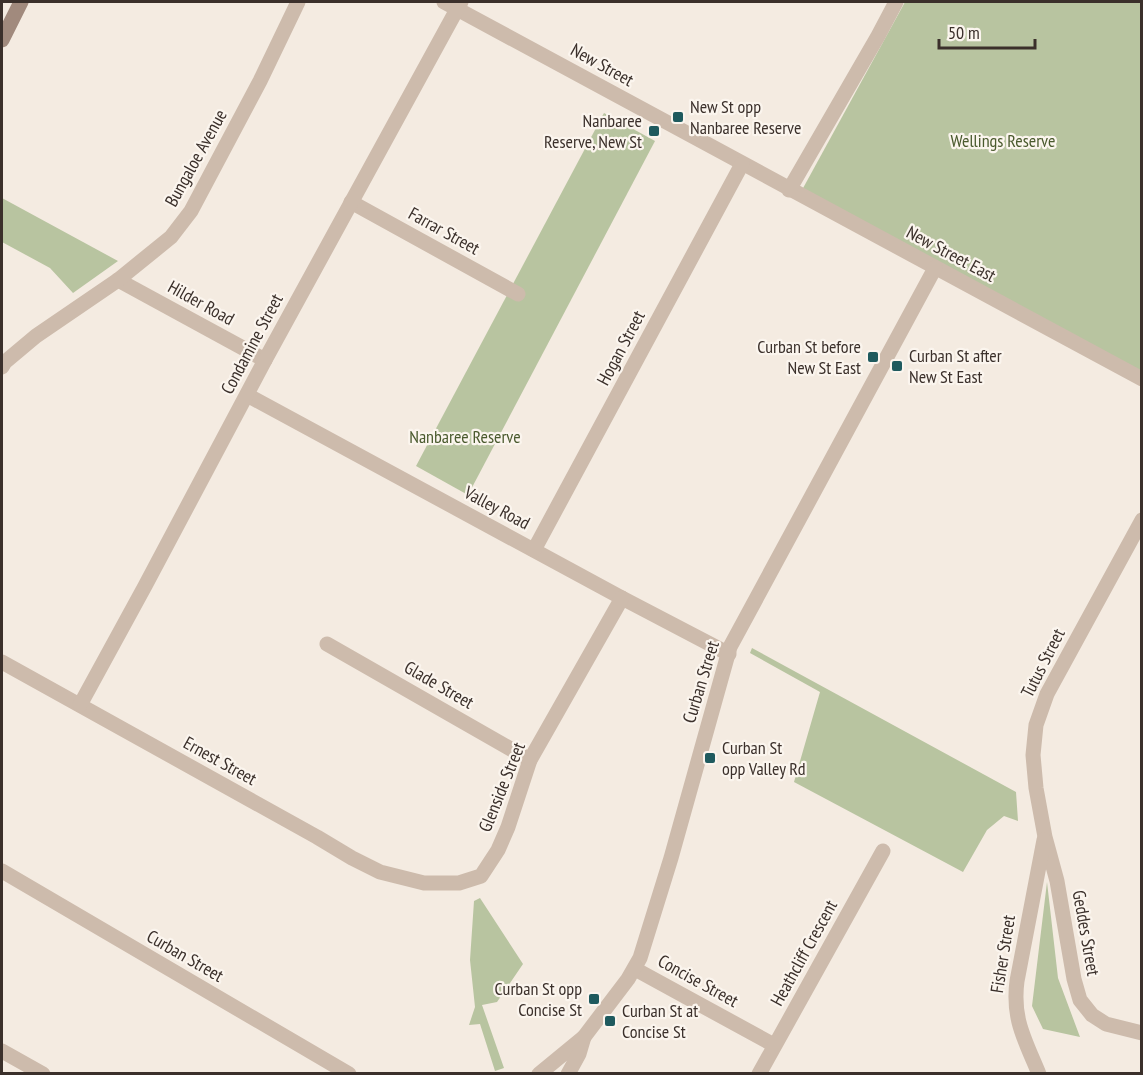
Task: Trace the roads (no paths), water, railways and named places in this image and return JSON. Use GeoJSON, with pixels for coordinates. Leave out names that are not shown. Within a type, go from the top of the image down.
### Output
{"type":"FeatureCollection","features":[{"type":"Feature","properties":{"kind":"street"},"geometry":{"type":"LineString","coordinates":[[2,40],[21,2]]}},
{"type":"Feature","properties":{"kind":"street","name":"Bungaloe Avenue"},"geometry":{"type":"LineString","coordinates":[[2,367],[36,336],[118,280],[171,237],[191,211],[260,81],[298,2]]}},
{"type":"Feature","properties":{"kind":"street"},"geometry":{"type":"LineString","coordinates":[[789,189],[896,2]]}},
{"type":"Feature","properties":{"kind":"street","name":"New Street"},"geometry":{"type":"LineString","coordinates":[[454,4],[742,164]]}},
{"type":"Feature","properties":{"kind":"street","name":"Condamine Street"},"geometry":{"type":"LineString","coordinates":[[80,705],[351,202],[454,4]]}},
{"type":"Feature","properties":{"kind":"street","name":"New Street East"},"geometry":{"type":"LineString","coordinates":[[742,164],[1142,379]]}},
{"type":"Feature","properties":{"kind":"street","name":"Hogan Street"},"geometry":{"type":"LineString","coordinates":[[534,550],[742,164]]}},
{"type":"Feature","properties":{"kind":"street","name":"Farrar Street"},"geometry":{"type":"LineString","coordinates":[[351,202],[518,294]]}},
{"type":"Feature","properties":{"kind":"street","name":"Curban Street"},"geometry":{"type":"LineString","coordinates":[[539,1074],[584,1037],[635,969],[671,858],[733,641],[935,268]]}},
{"type":"Feature","properties":{"kind":"street","name":"Hilder Road"},"geometry":{"type":"LineString","coordinates":[[118,280],[265,360]]}},
{"type":"Feature","properties":{"kind":"street","name":"Valley Road"},"geometry":{"type":"LineString","coordinates":[[247,395],[729,654]]}},
{"type":"Feature","properties":{"kind":"street","name":"Tutus Street"},"geometry":{"type":"LineString","coordinates":[[1045,837],[1034,763],[1034,740],[1039,717],[1055,680],[1142,520]]}},
{"type":"Feature","properties":{"kind":"street","name":"Glenside Street"},"geometry":{"type":"LineString","coordinates":[[424,883],[459,882],[481,876],[498,850],[508,827],[530,760],[622,598]]}},
{"type":"Feature","properties":{"kind":"street","name":"Glade Street"},"geometry":{"type":"LineString","coordinates":[[327,644],[530,760]]}},
{"type":"Feature","properties":{"kind":"street","name":"Ernest Street"},"geometry":{"type":"LineString","coordinates":[[2,662],[352,858],[380,872],[424,883]]}},
{"type":"Feature","properties":{"kind":"street","name":"Geddes Street"},"geometry":{"type":"LineString","coordinates":[[1045,837],[1057,881],[1074,979],[1080,1000],[1092,1015],[1106,1024],[1142,1033]]}},
{"type":"Feature","properties":{"kind":"street","name":"Fisher Street"},"geometry":{"type":"LineString","coordinates":[[1039,1074],[1019,1024],[1015,1001],[1045,837]]}},
{"type":"Feature","properties":{"kind":"street","name":"Heathcliff Crescent"},"geometry":{"type":"LineString","coordinates":[[759,1074],[883,851]]}},
{"type":"Feature","properties":{"kind":"street","name":"Curban Street"},"geometry":{"type":"LineString","coordinates":[[2,872],[349,1074]]}},
{"type":"Feature","properties":{"kind":"street","name":"Concise Street"},"geometry":{"type":"LineString","coordinates":[[635,969],[774,1046]]}},
{"type":"Feature","properties":{"kind":"street"},"geometry":{"type":"LineString","coordinates":[[568,1074],[579,1054],[584,1037]]}},
{"type":"Feature","properties":{"kind":"street"},"geometry":{"type":"LineString","coordinates":[[2,1051],[43,1074]]}},
{"type":"Feature","properties":{"kind":"place","name":"New St opp Nanbaree Reserve"},"geometry":{"type":"Point","coordinates":[678,117]}},
{"type":"Feature","properties":{"kind":"place","name":"Nanbaree Reserve, New St"},"geometry":{"type":"Point","coordinates":[654,131]}},
{"type":"Feature","properties":{"kind":"place","name":"Curban St before New St East"},"geometry":{"type":"Point","coordinates":[873,357]}},
{"type":"Feature","properties":{"kind":"place","name":"Curban St after New St East"},"geometry":{"type":"Point","coordinates":[897,366]}},
{"type":"Feature","properties":{"kind":"place","name":"Curban St opp Valley Rd"},"geometry":{"type":"Point","coordinates":[710,758]}},
{"type":"Feature","properties":{"kind":"place","name":"Curban St opp Concise St"},"geometry":{"type":"Point","coordinates":[594,999]}},
{"type":"Feature","properties":{"kind":"place","name":"Curban St at Concise St"},"geometry":{"type":"Point","coordinates":[610,1021]}},
{"type":"Feature","properties":{"kind":"park label","name":"Wellings Reserve"},"geometry":{"type":"Point","coordinates":[1003,141]}},
{"type":"Feature","properties":{"kind":"park label","name":"Nanbaree Reserve"},"geometry":{"type":"Point","coordinates":[465,437]}}]}
